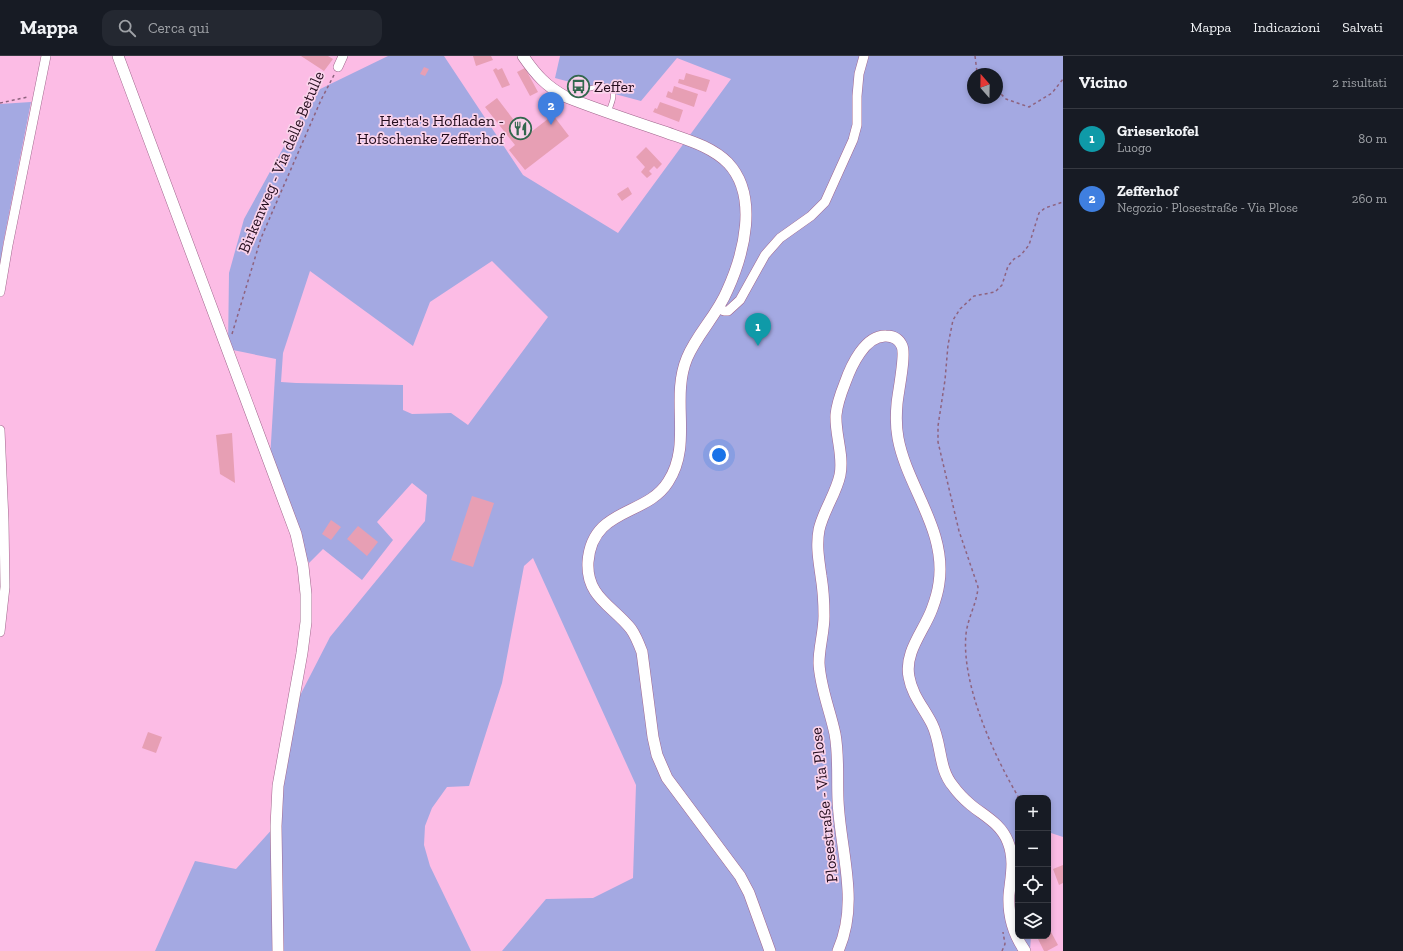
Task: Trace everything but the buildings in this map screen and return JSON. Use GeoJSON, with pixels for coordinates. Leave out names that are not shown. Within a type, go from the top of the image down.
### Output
{"type":"FeatureCollection","features":[{"type":"Feature","properties":{"kind":"street"},"geometry":{"type":"LineString","coordinates":[[0,292],[46,56]]}},
{"type":"Feature","properties":{"kind":"street"},"geometry":{"type":"LineString","coordinates":[[118,56],[296,534],[303,566],[306,594],[306,622],[302,653],[278,786],[276,826],[278,951]]}},
{"type":"Feature","properties":{"kind":"street","name":"Birkenweg - Via delle Betulle"},"geometry":{"type":"LineString","coordinates":[[338,67],[343,56]]}},
{"type":"Feature","properties":{"kind":"street"},"geometry":{"type":"LineString","coordinates":[[524,56],[538,77],[557,92],[571,99],[707,148],[728,163],[738,178],[745,195],[746,220],[737,263],[728,290],[692,348],[683,368],[680,391],[680,449],[678,463],[667,483],[650,500],[624,512],[608,522],[597,534],[591,547],[588,562],[588,575],[594,592],[631,629],[638,640],[642,652],[653,738],[657,755],[667,778],[740,876],[749,893],[770,951]]}},
{"type":"Feature","properties":{"kind":"street"},"geometry":{"type":"LineString","coordinates":[[718,308],[724,311],[728,311],[732,308],[740,300],[765,256],[780,238],[811,216],[825,202],[853,140],[856,125],[859,74],[864,56]]}},
{"type":"Feature","properties":{"kind":"street","name":"Plosestraße - Via Plose"},"geometry":{"type":"LineString","coordinates":[[838,951],[845,927],[849,903],[849,883],[838,800],[838,752],[835,732],[821,681],[819,663],[824,617],[822,581],[817,552],[818,532],[822,518],[831,501],[840,474],[841,458],[836,415],[839,399],[855,360],[872,339],[881,336],[891,336],[898,340],[904,349],[896,410],[897,433],[905,464],[924,505],[936,538],[940,561],[939,583],[933,608],[908,661],[908,675],[913,693],[932,724],[938,741],[943,770],[950,783],[970,804],[997,825],[1007,839],[1013,860],[1009,913],[1014,931],[1025,951]]}},
{"type":"Feature","properties":{"kind":"street"},"geometry":{"type":"LineString","coordinates":[[0,430],[5,587],[0,632]]}},
{"type":"Feature","properties":{"kind":"lane"},"geometry":{"type":"LineString","coordinates":[[571,99],[574,93],[602,85],[608,86],[612,91],[613,96],[608,112]]}},
{"type":"Feature","properties":{"kind":"path"},"geometry":{"type":"LineString","coordinates":[[975,56],[976,68]]}},
{"type":"Feature","properties":{"kind":"path","name":"Birkenweg - Via delle Betulle"},"geometry":{"type":"LineString","coordinates":[[228,349],[261,238],[321,100],[338,67]]}},
{"type":"Feature","properties":{"kind":"path"},"geometry":{"type":"LineString","coordinates":[[1003,96],[1006,99],[1029,108],[1052,93],[1063,79]]}},
{"type":"Feature","properties":{"kind":"path"},"geometry":{"type":"LineString","coordinates":[[0,102],[31,96],[38,97]]}},
{"type":"Feature","properties":{"kind":"path"},"geometry":{"type":"LineString","coordinates":[[1017,795],[998,758],[971,689],[966,654],[966,634],[969,616],[977,596],[978,587],[956,517],[938,442],[938,426],[945,380],[948,345],[953,320],[960,309],[974,296],[995,292],[1002,285],[1008,266],[1014,259],[1021,256],[1029,245],[1040,213],[1045,208],[1063,202]]}},
{"type":"Feature","properties":{"kind":"shaded area"},"geometry":{"type":"Polygon","coordinates":[[[388,56],[444,56],[523,175],[618,233],[731,79],[677,58],[641,101],[555,78],[560,56],[1063,56],[1063,837],[1051,833],[1051,795],[1015,795],[1015,939],[1031,939],[1030,951],[502,951],[546,899],[593,898],[633,878],[636,785],[533,558],[524,566],[502,683],[469,786],[447,787],[432,808],[425,826],[424,845],[430,866],[471,951],[155,951],[195,861],[236,869],[275,826],[290,715],[330,637],[425,521],[427,495],[412,483],[377,522],[393,540],[362,580],[323,549],[309,563],[269,476],[276,359],[228,349],[229,273],[244,219],[314,92],[388,56]],[[492,261],[430,302],[413,346],[310,271],[283,353],[281,382],[403,385],[403,410],[412,414],[451,413],[468,425],[548,317],[492,261]]]}},
{"type":"Feature","properties":{"kind":"shaded area"},"geometry":{"type":"Polygon","coordinates":[[[31,102],[3,244],[0,267],[0,104],[31,102]]]}},
{"type":"Feature","properties":{"kind":"place","name":"Zeffer"},"geometry":{"type":"Point","coordinates":[579,86]}},
{"type":"Feature","properties":{"kind":"place","name":"Zefferhof"},"geometry":{"type":"Point","coordinates":[551,125]}},
{"type":"Feature","properties":{"kind":"place","name":"Herta's Hofladen - Hofschenke Zefferhof"},"geometry":{"type":"Point","coordinates":[520,129]}},
{"type":"Feature","properties":{"kind":"place","name":"Grieserkofel"},"geometry":{"type":"Point","coordinates":[758,346]}}]}
